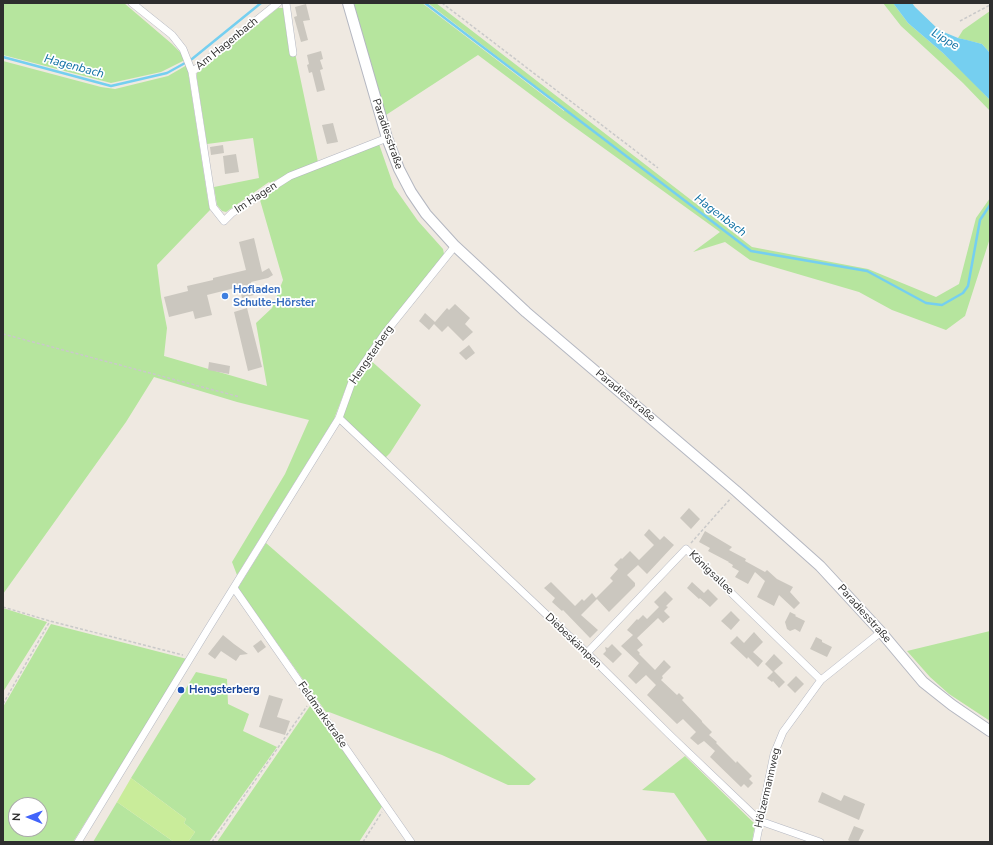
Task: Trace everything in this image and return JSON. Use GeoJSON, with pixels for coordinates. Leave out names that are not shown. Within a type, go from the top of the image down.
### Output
{"type":"FeatureCollection","features":[{"type":"Feature","properties":{"kind":"main road","name":"Paradiesstraße"},"geometry":{"type":"LineString","coordinates":[[348,3],[387,138],[399,169],[411,192],[426,214],[455,246],[526,312],[736,491],[820,566],[881,632],[923,682],[952,705],[990,731]]}},
{"type":"Feature","properties":{"kind":"street","name":"Am Hagenbach"},"geometry":{"type":"LineString","coordinates":[[132,3],[172,35],[183,49],[192,72],[278,3]]}},
{"type":"Feature","properties":{"kind":"street"},"geometry":{"type":"LineString","coordinates":[[286,3],[293,53]]}},
{"type":"Feature","properties":{"kind":"street","name":"Im Hagen"},"geometry":{"type":"LineString","coordinates":[[192,72],[213,207],[224,221],[232,214],[290,176],[387,138]]}},
{"type":"Feature","properties":{"kind":"street","name":"Hengsterberg"},"geometry":{"type":"LineString","coordinates":[[78,842],[339,418],[353,379],[385,332],[455,246]]}},
{"type":"Feature","properties":{"kind":"street","name":"Diebeskämpen"},"geometry":{"type":"LineString","coordinates":[[339,418],[586,653],[760,822],[820,842]]}},
{"type":"Feature","properties":{"kind":"street","name":"Königsallee"},"geometry":{"type":"LineString","coordinates":[[586,653],[686,549],[822,680]]}},
{"type":"Feature","properties":{"kind":"street","name":"Feldmarkstraße"},"geometry":{"type":"LineString","coordinates":[[234,588],[411,842]]}},
{"type":"Feature","properties":{"kind":"street","name":"Hölzermannweg"},"geometry":{"type":"LineString","coordinates":[[756,842],[774,754],[783,732],[822,680],[881,632]]}},
{"type":"Feature","properties":{"kind":"path"},"geometry":{"type":"LineString","coordinates":[[442,3],[658,168]]}},
{"type":"Feature","properties":{"kind":"path"},"geometry":{"type":"LineString","coordinates":[[960,21],[990,5]]}},
{"type":"Feature","properties":{"kind":"path"},"geometry":{"type":"LineString","coordinates":[[3,334],[240,397]]}},
{"type":"Feature","properties":{"kind":"path"},"geometry":{"type":"LineString","coordinates":[[686,549],[736,491]]}},
{"type":"Feature","properties":{"kind":"path"},"geometry":{"type":"LineString","coordinates":[[3,607],[50,621],[191,657]]}},
{"type":"Feature","properties":{"kind":"path"},"geometry":{"type":"LineString","coordinates":[[3,704],[50,621]]}},
{"type":"Feature","properties":{"kind":"path"},"geometry":{"type":"LineString","coordinates":[[212,842],[312,700]]}},
{"type":"Feature","properties":{"kind":"path"},"geometry":{"type":"LineString","coordinates":[[363,842],[386,806]]}},
{"type":"Feature","properties":{"kind":"green space"},"geometry":{"type":"Polygon","coordinates":[[[3,3],[124,3],[172,44],[181,53],[185,60],[161,72],[111,83],[3,55],[3,3]]]}},
{"type":"Feature","properties":{"kind":"green space"},"geometry":{"type":"Polygon","coordinates":[[[350,3],[422,3],[564,111],[565,109],[428,3],[436,3],[752,247],[868,269],[936,297],[959,284],[976,218],[990,198],[990,238],[965,316],[946,330],[892,310],[859,292],[750,260],[725,242],[693,252],[720,232],[562,118],[478,55],[386,115],[350,3]]]}},
{"type":"Feature","properties":{"kind":"green space"},"geometry":{"type":"Polygon","coordinates":[[[883,3],[893,3],[908,23],[969,78],[990,100],[990,111],[963,83],[901,26],[883,3]]]}},
{"type":"Feature","properties":{"kind":"green space"},"geometry":{"type":"Polygon","coordinates":[[[278,8],[283,8],[290,55],[295,53],[318,162],[270,183],[269,182],[226,212],[222,211],[217,205],[214,187],[259,178],[253,138],[207,144],[197,73],[278,8]]]}},
{"type":"Feature","properties":{"kind":"green space"},"geometry":{"type":"Polygon","coordinates":[[[990,11],[990,53],[982,44],[958,38],[963,30],[990,11]]]}},
{"type":"Feature","properties":{"kind":"green space"},"geometry":{"type":"Polygon","coordinates":[[[3,61],[101,87],[115,89],[168,76],[187,65],[210,210],[157,265],[167,328],[164,356],[267,386],[256,323],[272,308],[283,280],[260,200],[290,179],[379,144],[394,187],[418,221],[443,249],[444,254],[350,377],[334,419],[237,575],[232,562],[285,474],[309,420],[237,402],[154,377],[126,422],[3,594],[3,61]]]}},
{"type":"Feature","properties":{"kind":"green space"},"geometry":{"type":"Polygon","coordinates":[[[369,359],[421,405],[390,453],[385,458],[341,418],[354,380],[369,359]]]}},
{"type":"Feature","properties":{"kind":"green space"},"geometry":{"type":"Polygon","coordinates":[[[266,543],[536,779],[529,785],[508,785],[442,755],[326,712],[238,588],[266,543]]]}},
{"type":"Feature","properties":{"kind":"green space"},"geometry":{"type":"Polygon","coordinates":[[[3,608],[47,622],[3,692],[3,608]]]}},
{"type":"Feature","properties":{"kind":"green space"},"geometry":{"type":"Polygon","coordinates":[[[51,624],[187,659],[73,842],[3,842],[3,707],[51,624]]]}},
{"type":"Feature","properties":{"kind":"green space"},"geometry":{"type":"Polygon","coordinates":[[[990,631],[990,721],[949,694],[930,677],[907,651],[990,631]]]}},
{"type":"Feature","properties":{"kind":"green space"},"geometry":{"type":"Polygon","coordinates":[[[196,672],[227,679],[228,704],[249,714],[243,731],[277,747],[209,842],[188,842],[195,832],[184,823],[186,819],[131,778],[196,672]]]}},
{"type":"Feature","properties":{"kind":"green space"},"geometry":{"type":"Polygon","coordinates":[[[310,706],[383,805],[359,842],[217,842],[310,706]]]}},
{"type":"Feature","properties":{"kind":"green space"},"geometry":{"type":"Polygon","coordinates":[[[685,756],[755,824],[752,842],[708,842],[674,793],[642,790],[685,756]]]}},
{"type":"Feature","properties":{"kind":"green space"},"geometry":{"type":"Polygon","coordinates":[[[131,778],[186,819],[184,823],[195,832],[188,842],[174,842],[117,802],[131,778]]]}},
{"type":"Feature","properties":{"kind":"green space"},"geometry":{"type":"Polygon","coordinates":[[[117,802],[174,842],[93,842],[117,802]]]}},
{"type":"Feature","properties":{"kind":"water","name":"Lippe"},"geometry":{"type":"Polygon","coordinates":[[[893,3],[912,3],[939,30],[958,38],[982,44],[990,53],[990,100],[943,53],[908,23],[893,3]]]}},
{"type":"Feature","properties":{"kind":"building"},"geometry":{"type":"Polygon","coordinates":[[[306,4],[310,20],[303,21],[308,40],[301,42],[294,17],[297,16],[295,7],[306,4]]]}},
{"type":"Feature","properties":{"kind":"building"},"geometry":{"type":"Polygon","coordinates":[[[321,51],[323,59],[320,60],[323,69],[320,70],[325,90],[317,92],[312,72],[309,73],[307,55],[321,51]]]}},
{"type":"Feature","properties":{"kind":"building"},"geometry":{"type":"Polygon","coordinates":[[[333,123],[338,142],[327,144],[322,125],[333,123]]]}},
{"type":"Feature","properties":{"kind":"building"},"geometry":{"type":"Polygon","coordinates":[[[223,145],[224,153],[211,155],[210,147],[223,145]]]}},
{"type":"Feature","properties":{"kind":"building"},"geometry":{"type":"Polygon","coordinates":[[[236,154],[239,172],[225,174],[223,156],[236,154]]]}},
{"type":"Feature","properties":{"kind":"building"},"geometry":{"type":"Polygon","coordinates":[[[254,238],[262,272],[269,268],[273,275],[268,278],[251,282],[254,295],[242,298],[239,287],[207,295],[212,315],[195,319],[193,311],[169,317],[164,297],[188,291],[187,286],[246,270],[239,242],[254,238]]]}},
{"type":"Feature","properties":{"kind":"building"},"geometry":{"type":"Polygon","coordinates":[[[455,304],[470,318],[465,324],[473,332],[463,341],[448,326],[442,332],[434,324],[429,330],[419,321],[425,313],[435,322],[447,308],[449,310],[455,304]]]}},
{"type":"Feature","properties":{"kind":"building"},"geometry":{"type":"Polygon","coordinates":[[[247,308],[262,367],[248,371],[234,312],[247,308]]]}},
{"type":"Feature","properties":{"kind":"building"},"geometry":{"type":"Polygon","coordinates":[[[469,345],[475,353],[466,360],[459,353],[469,345]]]}},
{"type":"Feature","properties":{"kind":"building"},"geometry":{"type":"Polygon","coordinates":[[[209,362],[230,366],[229,374],[208,370],[209,362]]]}},
{"type":"Feature","properties":{"kind":"building"},"geometry":{"type":"Polygon","coordinates":[[[689,508],[700,519],[691,529],[680,518],[689,508]]]}},
{"type":"Feature","properties":{"kind":"building"},"geometry":{"type":"Polygon","coordinates":[[[649,529],[660,540],[664,536],[674,545],[647,574],[638,565],[627,575],[635,583],[635,586],[609,612],[597,599],[581,615],[598,630],[590,638],[563,610],[562,611],[552,602],[555,598],[544,588],[551,582],[575,606],[582,599],[584,601],[592,593],[596,598],[613,581],[610,578],[618,569],[614,565],[621,558],[622,559],[630,551],[639,560],[654,545],[644,535],[649,529]]]}},
{"type":"Feature","properties":{"kind":"building"},"geometry":{"type":"Polygon","coordinates":[[[705,531],[732,547],[729,550],[746,559],[745,561],[765,572],[767,570],[777,579],[793,587],[790,592],[800,603],[794,609],[779,595],[774,606],[757,597],[765,581],[755,572],[748,584],[735,577],[739,571],[732,567],[733,565],[708,551],[710,548],[699,542],[705,531]]]}},
{"type":"Feature","properties":{"kind":"building"},"geometry":{"type":"Polygon","coordinates":[[[692,582],[704,593],[708,589],[718,599],[710,607],[687,588],[692,582]]]}},
{"type":"Feature","properties":{"kind":"building"},"geometry":{"type":"Polygon","coordinates":[[[665,591],[673,599],[666,606],[668,607],[664,611],[670,617],[663,623],[658,618],[637,638],[643,645],[637,650],[655,670],[664,660],[671,667],[662,676],[663,678],[661,680],[677,695],[679,693],[684,698],[682,700],[712,732],[709,735],[736,763],[737,761],[752,776],[749,779],[753,783],[748,788],[744,784],[741,787],[710,757],[715,751],[704,741],[698,745],[690,738],[696,732],[683,719],[677,724],[647,695],[656,685],[646,675],[636,684],[628,676],[639,663],[621,646],[633,635],[627,630],[637,619],[638,620],[643,615],[647,619],[659,607],[654,602],[665,591]]]}},
{"type":"Feature","properties":{"kind":"building"},"geometry":{"type":"Polygon","coordinates":[[[731,611],[740,620],[731,630],[721,621],[731,611]]]}},
{"type":"Feature","properties":{"kind":"building"},"geometry":{"type":"Polygon","coordinates":[[[790,612],[805,621],[800,632],[795,629],[790,631],[787,629],[785,622],[790,612]]]}},
{"type":"Feature","properties":{"kind":"building"},"geometry":{"type":"Polygon","coordinates":[[[754,632],[763,642],[753,652],[763,661],[758,667],[730,643],[737,636],[744,643],[754,632]]]}},
{"type":"Feature","properties":{"kind":"building"},"geometry":{"type":"Polygon","coordinates":[[[223,635],[248,654],[240,655],[236,661],[221,651],[215,659],[208,654],[223,635]]]}},
{"type":"Feature","properties":{"kind":"building"},"geometry":{"type":"Polygon","coordinates":[[[816,637],[832,647],[827,657],[810,649],[816,637]]]}},
{"type":"Feature","properties":{"kind":"building"},"geometry":{"type":"Polygon","coordinates":[[[261,640],[266,647],[258,653],[253,646],[261,640]]]}},
{"type":"Feature","properties":{"kind":"building"},"geometry":{"type":"Polygon","coordinates":[[[612,644],[622,654],[613,663],[603,654],[606,651],[605,647],[608,648],[612,644]]]}},
{"type":"Feature","properties":{"kind":"building"},"geometry":{"type":"Polygon","coordinates":[[[774,654],[783,663],[774,671],[785,682],[779,688],[773,681],[772,682],[767,678],[773,672],[765,664],[774,654]]]}},
{"type":"Feature","properties":{"kind":"building"},"geometry":{"type":"Polygon","coordinates":[[[796,676],[804,684],[795,693],[787,685],[796,676]]]}},
{"type":"Feature","properties":{"kind":"building"},"geometry":{"type":"Polygon","coordinates":[[[269,695],[283,699],[277,717],[290,721],[285,735],[259,727],[269,695]]]}},
{"type":"Feature","properties":{"kind":"building"},"geometry":{"type":"Polygon","coordinates":[[[822,792],[841,801],[844,795],[865,804],[859,820],[818,802],[822,792]]]}},
{"type":"Feature","properties":{"kind":"building"},"geometry":{"type":"Polygon","coordinates":[[[854,826],[864,830],[858,842],[851,842],[848,840],[854,826]]]}},
{"type":"Feature","properties":{"kind":"waterway","name":"Hagenbach"},"geometry":{"type":"LineString","coordinates":[[192,59],[261,3]]}},
{"type":"Feature","properties":{"kind":"waterway","name":"Hagenbach"},"geometry":{"type":"LineString","coordinates":[[425,3],[751,251],[867,271],[926,303],[942,305],[963,293],[968,286],[980,220],[990,205]]}},
{"type":"Feature","properties":{"kind":"waterway","name":"Hagenbach"},"geometry":{"type":"LineString","coordinates":[[3,57],[111,86],[167,73],[185,63]]}},
{"type":"Feature","properties":{"kind":"place","name":"Hofladen Schulte-Hörster"},"geometry":{"type":"Point","coordinates":[225,296]}},
{"type":"Feature","properties":{"kind":"place","name":"Hengsterberg"},"geometry":{"type":"Point","coordinates":[181,690]}}]}
